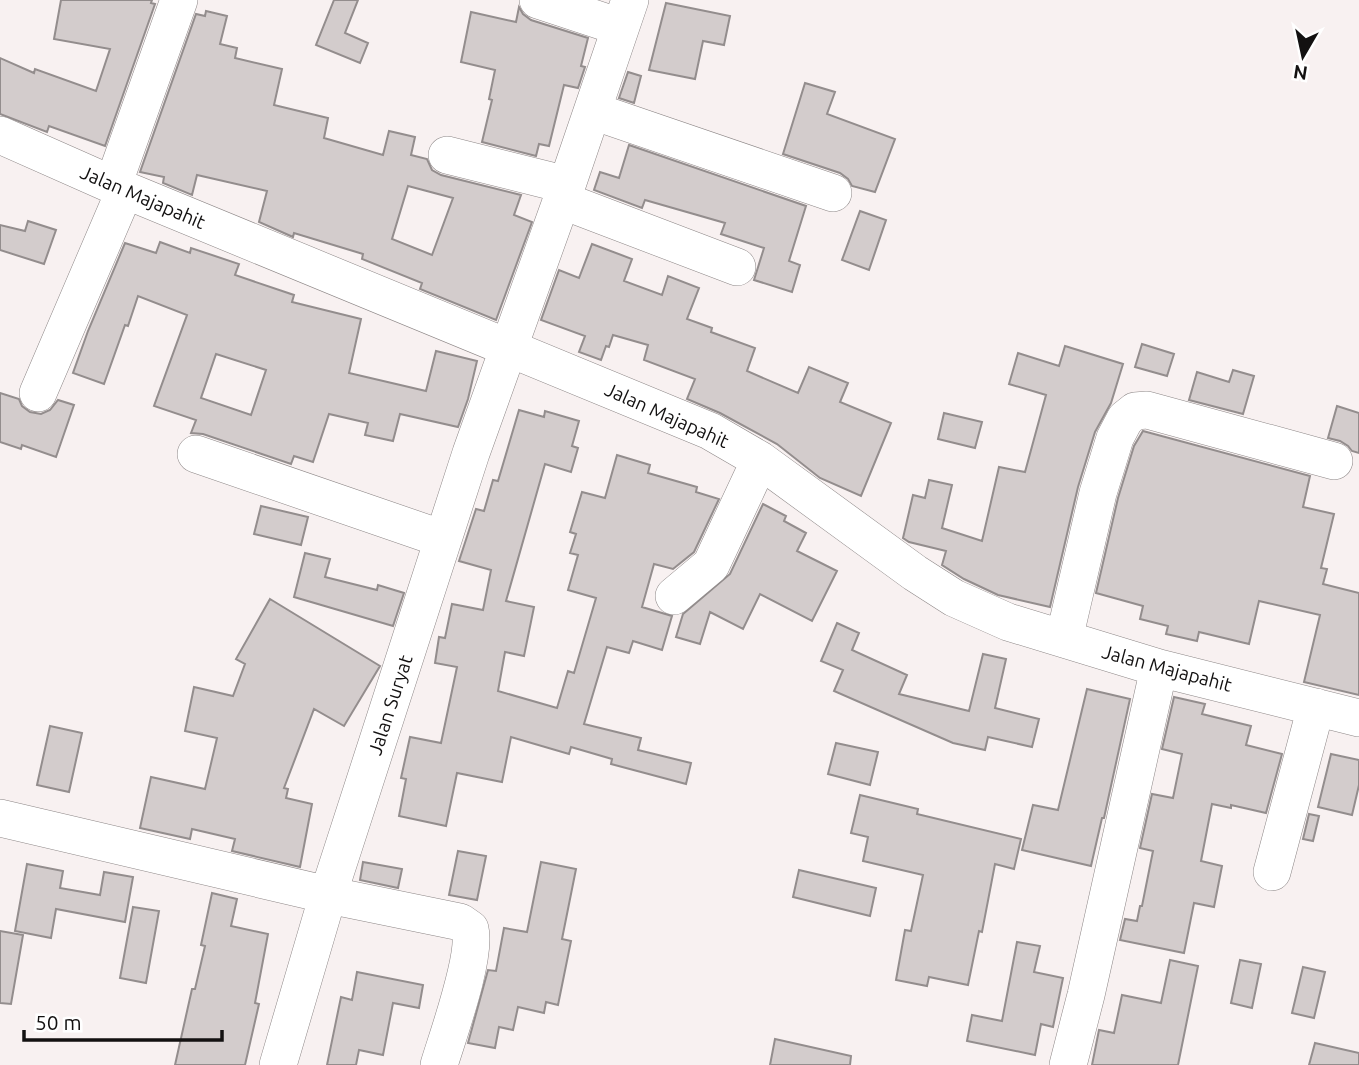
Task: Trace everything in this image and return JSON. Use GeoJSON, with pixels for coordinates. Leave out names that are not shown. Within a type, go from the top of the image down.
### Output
{"type":"FeatureCollection","features":[{"type":"Feature","properties":{"kind":"street"},"geometry":{"type":"LineString","coordinates":[[38,393],[119,188],[179,0]]}},
{"type":"Feature","properties":{"kind":"street"},"geometry":{"type":"LineString","coordinates":[[538,0],[625,14]]}},
{"type":"Feature","properties":{"kind":"street","name":"Jalan Suryat"},"geometry":{"type":"LineString","coordinates":[[278,1065],[328,895],[443,539],[625,14]]}},
{"type":"Feature","properties":{"kind":"street"},"geometry":{"type":"LineString","coordinates":[[593,111],[833,193]]}},
{"type":"Feature","properties":{"kind":"street","name":"Jalan Majapahit"},"geometry":{"type":"LineString","coordinates":[[0,135],[119,188],[710,431],[760,460],[915,573],[954,598],[1008,622],[1159,668],[1359,718]]}},
{"type":"Feature","properties":{"kind":"street"},"geometry":{"type":"LineString","coordinates":[[447,155],[564,193],[737,267]]}},
{"type":"Feature","properties":{"kind":"street"},"geometry":{"type":"LineString","coordinates":[[1064,639],[1098,493],[1115,438],[1125,419],[1135,411],[1147,410],[1334,461]]}},
{"type":"Feature","properties":{"kind":"street"},"geometry":{"type":"LineString","coordinates":[[196,454],[443,539]]}},
{"type":"Feature","properties":{"kind":"street"},"geometry":{"type":"LineString","coordinates":[[674,596],[711,565],[760,460]]}},
{"type":"Feature","properties":{"kind":"street"},"geometry":{"type":"LineString","coordinates":[[1068,1065],[1159,668]]}},
{"type":"Feature","properties":{"kind":"street"},"geometry":{"type":"LineString","coordinates":[[1272,872],[1316,707]]}},
{"type":"Feature","properties":{"kind":"street"},"geometry":{"type":"LineString","coordinates":[[0,818],[328,895],[460,922],[470,929],[473,939],[439,1065]]}},
{"type":"Feature","properties":{"kind":"building"},"geometry":{"type":"Polygon","coordinates":[[[61,0],[152,0],[151,3],[155,4],[105,146],[49,126],[47,132],[0,114],[0,58],[34,73],[35,69],[96,91],[110,49],[54,39],[61,0]]]}},
{"type":"Feature","properties":{"kind":"building"},"geometry":{"type":"Polygon","coordinates":[[[334,0],[358,0],[345,33],[368,43],[360,63],[316,45],[334,0]]]}},
{"type":"Feature","properties":{"kind":"building"},"geometry":{"type":"Polygon","coordinates":[[[666,3],[730,16],[724,45],[703,41],[695,79],[649,70],[666,3]]]}},
{"type":"Feature","properties":{"kind":"building"},"geometry":{"type":"Polygon","coordinates":[[[519,7],[531,20],[588,38],[581,66],[585,67],[578,88],[564,85],[549,146],[539,144],[536,156],[482,142],[492,100],[489,99],[495,70],[461,62],[471,12],[516,22],[519,7]]]}},
{"type":"Feature","properties":{"kind":"building"},"geometry":{"type":"Polygon","coordinates":[[[206,11],[227,16],[220,44],[237,48],[235,58],[282,69],[274,105],[328,118],[324,138],[383,155],[389,131],[415,137],[411,155],[427,159],[432,170],[441,175],[521,195],[514,215],[532,222],[496,320],[420,289],[422,283],[362,259],[363,254],[294,233],[293,237],[259,222],[267,191],[197,175],[192,195],[163,183],[164,177],[140,172],[196,14],[205,16],[206,11]],[[408,186],[392,239],[432,255],[453,198],[408,186]]]}},
{"type":"Feature","properties":{"kind":"building"},"geometry":{"type":"Polygon","coordinates":[[[628,72],[641,76],[634,103],[619,98],[628,72]]]}},
{"type":"Feature","properties":{"kind":"building"},"geometry":{"type":"Polygon","coordinates":[[[805,83],[835,92],[827,114],[895,139],[875,192],[852,186],[840,173],[783,154],[805,83]]]}},
{"type":"Feature","properties":{"kind":"building"},"geometry":{"type":"Polygon","coordinates":[[[629,145],[806,206],[789,261],[800,265],[792,292],[754,280],[764,248],[721,234],[725,223],[645,200],[642,208],[594,190],[600,172],[619,178],[629,145]]]}},
{"type":"Feature","properties":{"kind":"building"},"geometry":{"type":"Polygon","coordinates":[[[860,211],[886,220],[869,270],[842,260],[860,211]]]}},
{"type":"Feature","properties":{"kind":"building"},"geometry":{"type":"Polygon","coordinates":[[[28,221],[56,230],[44,264],[0,250],[0,225],[25,231],[28,221]]]}},
{"type":"Feature","properties":{"kind":"building"},"geometry":{"type":"Polygon","coordinates":[[[160,242],[190,253],[191,248],[239,264],[235,275],[294,295],[292,302],[361,319],[349,373],[426,391],[436,351],[477,361],[458,427],[400,414],[393,441],[365,435],[368,423],[329,414],[313,462],[294,456],[291,464],[203,434],[191,433],[196,420],[154,406],[187,315],[138,296],[104,384],[73,373],[125,243],[156,253],[160,242]],[[216,354],[201,398],[251,415],[266,370],[216,354]]]}},
{"type":"Feature","properties":{"kind":"building"},"geometry":{"type":"Polygon","coordinates":[[[592,244],[632,259],[624,281],[662,295],[668,276],[699,288],[687,319],[712,328],[711,332],[755,348],[747,371],[798,393],[809,367],[848,383],[840,402],[891,423],[861,496],[820,478],[777,444],[720,413],[687,399],[695,379],[644,360],[648,345],[613,335],[601,360],[579,352],[585,336],[541,320],[559,270],[579,278],[592,244]]]}},
{"type":"Feature","properties":{"kind":"building"},"geometry":{"type":"Polygon","coordinates":[[[1142,344],[1174,354],[1167,376],[1135,367],[1142,344]]]}},
{"type":"Feature","properties":{"kind":"building"},"geometry":{"type":"Polygon","coordinates":[[[1065,346],[1123,364],[1111,403],[1095,432],[1078,487],[1050,607],[998,595],[942,565],[946,551],[903,538],[913,495],[925,498],[929,480],[952,485],[942,528],[982,541],[999,467],[1025,472],[1046,395],[1009,384],[1018,353],[1059,366],[1065,346]]]}},
{"type":"Feature","properties":{"kind":"building"},"geometry":{"type":"Polygon","coordinates":[[[1233,370],[1254,376],[1243,414],[1189,400],[1197,372],[1229,382],[1233,370]]]}},
{"type":"Feature","properties":{"kind":"building"},"geometry":{"type":"Polygon","coordinates":[[[0,393],[19,399],[22,406],[30,412],[41,414],[50,410],[58,400],[74,405],[56,457],[22,445],[21,449],[0,442],[0,393]]]}},
{"type":"Feature","properties":{"kind":"building"},"geometry":{"type":"Polygon","coordinates":[[[1337,406],[1359,413],[1359,453],[1340,441],[1328,438],[1337,406]]]}},
{"type":"Feature","properties":{"kind":"building"},"geometry":{"type":"Polygon","coordinates":[[[519,410],[544,417],[545,411],[579,421],[572,446],[578,448],[571,472],[545,464],[506,601],[534,607],[524,656],[505,652],[498,691],[557,708],[568,671],[574,673],[596,598],[568,590],[578,555],[570,553],[576,534],[570,532],[582,492],[605,498],[617,455],[650,465],[648,473],[697,487],[696,492],[719,499],[694,552],[673,569],[654,564],[642,607],[672,616],[662,650],[633,641],[629,653],[607,647],[584,724],[641,738],[638,750],[691,763],[686,784],[611,764],[612,759],[571,747],[569,754],[511,737],[502,782],[457,773],[446,826],[399,816],[406,779],[401,778],[410,737],[441,743],[457,667],[435,663],[439,637],[445,638],[452,604],[483,610],[491,570],[459,561],[476,509],[484,511],[493,480],[498,481],[519,410]]]}},
{"type":"Feature","properties":{"kind":"building"},"geometry":{"type":"Polygon","coordinates":[[[944,413],[982,422],[975,448],[938,439],[944,413]]]}},
{"type":"Feature","properties":{"kind":"building"},"geometry":{"type":"Polygon","coordinates":[[[1143,431],[1310,476],[1303,507],[1334,514],[1321,568],[1327,569],[1323,584],[1359,593],[1359,695],[1304,682],[1320,615],[1259,601],[1249,644],[1199,632],[1197,641],[1166,634],[1168,626],[1140,619],[1143,606],[1096,593],[1118,498],[1134,446],[1143,431]]]}},
{"type":"Feature","properties":{"kind":"building"},"geometry":{"type":"Polygon","coordinates":[[[763,504],[786,516],[784,521],[806,533],[797,551],[837,571],[812,621],[760,594],[743,629],[710,612],[700,644],[676,637],[683,614],[730,574],[763,504]]]}},
{"type":"Feature","properties":{"kind":"building"},"geometry":{"type":"Polygon","coordinates":[[[261,506],[308,517],[301,545],[254,534],[261,506]]]}},
{"type":"Feature","properties":{"kind":"building"},"geometry":{"type":"Polygon","coordinates":[[[305,553],[330,559],[325,577],[377,590],[378,585],[404,593],[393,626],[294,597],[305,553]]]}},
{"type":"Feature","properties":{"kind":"building"},"geometry":{"type":"Polygon","coordinates":[[[270,599],[380,666],[344,726],[314,709],[284,788],[288,789],[286,798],[312,804],[300,867],[232,851],[235,839],[192,829],[190,839],[140,828],[151,777],[205,789],[217,738],[185,731],[194,687],[233,696],[245,664],[236,659],[270,599]]]}},
{"type":"Feature","properties":{"kind":"building"},"geometry":{"type":"Polygon","coordinates":[[[837,623],[859,633],[852,650],[907,675],[899,694],[969,711],[983,654],[1006,659],[995,708],[1039,719],[1032,747],[988,737],[985,750],[953,743],[834,691],[843,670],[821,661],[837,623]]]}},
{"type":"Feature","properties":{"kind":"building"},"geometry":{"type":"Polygon","coordinates":[[[1087,689],[1130,699],[1091,866],[1022,850],[1033,805],[1058,810],[1087,689]]]}},
{"type":"Feature","properties":{"kind":"building"},"geometry":{"type":"Polygon","coordinates":[[[1174,697],[1205,704],[1202,714],[1251,726],[1246,745],[1282,754],[1266,813],[1231,805],[1231,808],[1212,804],[1201,861],[1222,866],[1214,907],[1194,903],[1184,953],[1120,940],[1125,919],[1137,921],[1142,906],[1153,851],[1140,848],[1152,794],[1173,798],[1182,754],[1162,749],[1174,697]]]}},
{"type":"Feature","properties":{"kind":"building"},"geometry":{"type":"Polygon","coordinates":[[[50,726],[82,733],[69,792],[37,785],[50,726]]]}},
{"type":"Feature","properties":{"kind":"building"},"geometry":{"type":"Polygon","coordinates":[[[836,743],[878,752],[870,785],[828,774],[836,743]]]}},
{"type":"Feature","properties":{"kind":"building"},"geometry":{"type":"Polygon","coordinates":[[[1331,754],[1359,760],[1359,785],[1352,815],[1318,807],[1331,754]]]}},
{"type":"Feature","properties":{"kind":"building"},"geometry":{"type":"Polygon","coordinates":[[[860,795],[918,809],[917,814],[1021,839],[1014,869],[995,864],[982,932],[979,931],[968,985],[929,977],[927,986],[896,980],[905,930],[911,931],[923,875],[863,861],[868,837],[851,833],[860,795]]]}},
{"type":"Feature","properties":{"kind":"building"},"geometry":{"type":"Polygon","coordinates":[[[1309,814],[1319,816],[1313,841],[1303,839],[1309,814]]]}},
{"type":"Feature","properties":{"kind":"building"},"geometry":{"type":"Polygon","coordinates":[[[458,851],[486,856],[477,900],[449,895],[458,851]]]}},
{"type":"Feature","properties":{"kind":"building"},"geometry":{"type":"Polygon","coordinates":[[[363,862],[402,869],[398,888],[360,880],[363,862]]]}},
{"type":"Feature","properties":{"kind":"building"},"geometry":{"type":"Polygon","coordinates":[[[541,862],[576,869],[562,939],[571,941],[558,1005],[546,1002],[544,1013],[518,1007],[513,1030],[499,1027],[495,1048],[468,1043],[488,970],[496,971],[504,928],[527,932],[541,862]]]}},
{"type":"Feature","properties":{"kind":"building"},"geometry":{"type":"Polygon","coordinates":[[[27,864],[63,871],[60,888],[100,895],[104,872],[133,877],[125,922],[56,909],[51,938],[15,931],[27,864]]]}},
{"type":"Feature","properties":{"kind":"building"},"geometry":{"type":"Polygon","coordinates":[[[799,870],[876,888],[870,916],[793,897],[799,870]]]}},
{"type":"Feature","properties":{"kind":"building"},"geometry":{"type":"Polygon","coordinates":[[[212,893],[237,899],[231,926],[268,934],[255,1003],[259,1004],[245,1065],[175,1065],[205,946],[201,945],[212,893]]]}},
{"type":"Feature","properties":{"kind":"building"},"geometry":{"type":"Polygon","coordinates":[[[133,907],[159,911],[146,983],[120,978],[133,907]]]}},
{"type":"Feature","properties":{"kind":"building"},"geometry":{"type":"Polygon","coordinates":[[[0,931],[23,935],[11,1004],[0,1003],[0,931]]]}},
{"type":"Feature","properties":{"kind":"building"},"geometry":{"type":"Polygon","coordinates":[[[1017,942],[1040,946],[1034,972],[1063,978],[1053,1027],[1041,1024],[1035,1055],[967,1041],[972,1015],[1002,1021],[1017,942]]]}},
{"type":"Feature","properties":{"kind":"building"},"geometry":{"type":"Polygon","coordinates":[[[1170,960],[1198,966],[1178,1065],[1092,1065],[1099,1030],[1114,1033],[1122,995],[1161,1003],[1170,960]]]}},
{"type":"Feature","properties":{"kind":"building"},"geometry":{"type":"Polygon","coordinates":[[[1240,960],[1261,964],[1252,1008],[1231,1003],[1240,960]]]}},
{"type":"Feature","properties":{"kind":"building"},"geometry":{"type":"Polygon","coordinates":[[[1303,967],[1325,972],[1314,1018],[1292,1013],[1303,967]]]}},
{"type":"Feature","properties":{"kind":"building"},"geometry":{"type":"Polygon","coordinates":[[[357,972],[423,985],[419,1008],[393,1003],[383,1055],[359,1050],[356,1065],[327,1065],[341,997],[352,1000],[357,972]]]}},
{"type":"Feature","properties":{"kind":"building"},"geometry":{"type":"Polygon","coordinates":[[[775,1039],[851,1056],[850,1065],[770,1065],[775,1039]]]}},
{"type":"Feature","properties":{"kind":"building"},"geometry":{"type":"Polygon","coordinates":[[[1315,1043],[1359,1053],[1359,1065],[1309,1065],[1315,1043]]]}}]}
